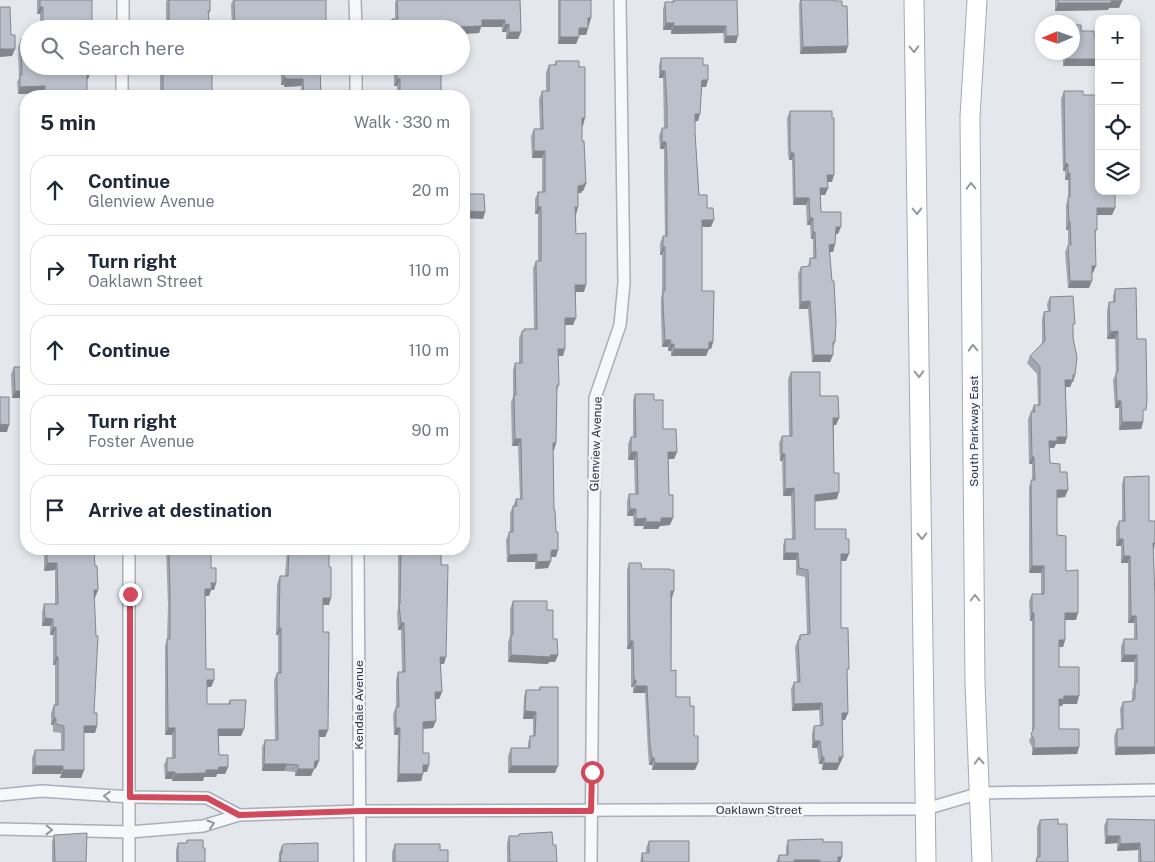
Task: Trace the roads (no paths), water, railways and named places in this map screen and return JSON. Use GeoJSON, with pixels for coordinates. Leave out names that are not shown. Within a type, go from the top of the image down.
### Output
{"type":"FeatureCollection","features":[{"type":"Feature","properties":{"kind":"main road"},"geometry":{"type":"LineString","coordinates":[[914,0],[926,862]]}},
{"type":"Feature","properties":{"kind":"main road","name":"South Parkway East"},"geometry":{"type":"LineString","coordinates":[[977,0],[970,117],[975,683],[982,862]]}},
{"type":"Feature","properties":{"kind":"street"},"geometry":{"type":"LineString","coordinates":[[122,20],[123,0]]}},
{"type":"Feature","properties":{"kind":"street"},"geometry":{"type":"LineString","coordinates":[[355,0],[356,20]]}},
{"type":"Feature","properties":{"kind":"street","name":"Glenview Avenue"},"geometry":{"type":"LineString","coordinates":[[591,862],[595,398],[620,325],[624,282],[620,0]]}},
{"type":"Feature","properties":{"kind":"street"},"geometry":{"type":"LineString","coordinates":[[122,75],[122,90]]}},
{"type":"Feature","properties":{"kind":"street"},"geometry":{"type":"LineString","coordinates":[[356,75],[356,90]]}},
{"type":"Feature","properties":{"kind":"street"},"geometry":{"type":"LineString","coordinates":[[129,555],[129,862]]}},
{"type":"Feature","properties":{"kind":"street","name":"Kendale Avenue"},"geometry":{"type":"LineString","coordinates":[[358,555],[360,862]]}},
{"type":"Feature","properties":{"kind":"street","name":"Oaklawn Street"},"geometry":{"type":"LineString","coordinates":[[239,815],[360,811],[926,810],[980,793],[1155,790]]}},
{"type":"Feature","properties":{"kind":"street"},"geometry":{"type":"LineString","coordinates":[[0,795],[42,791],[130,797],[207,798],[239,815]]}},
{"type":"Feature","properties":{"kind":"street"},"geometry":{"type":"LineString","coordinates":[[0,829],[130,832],[203,826],[239,815]]}}]}
